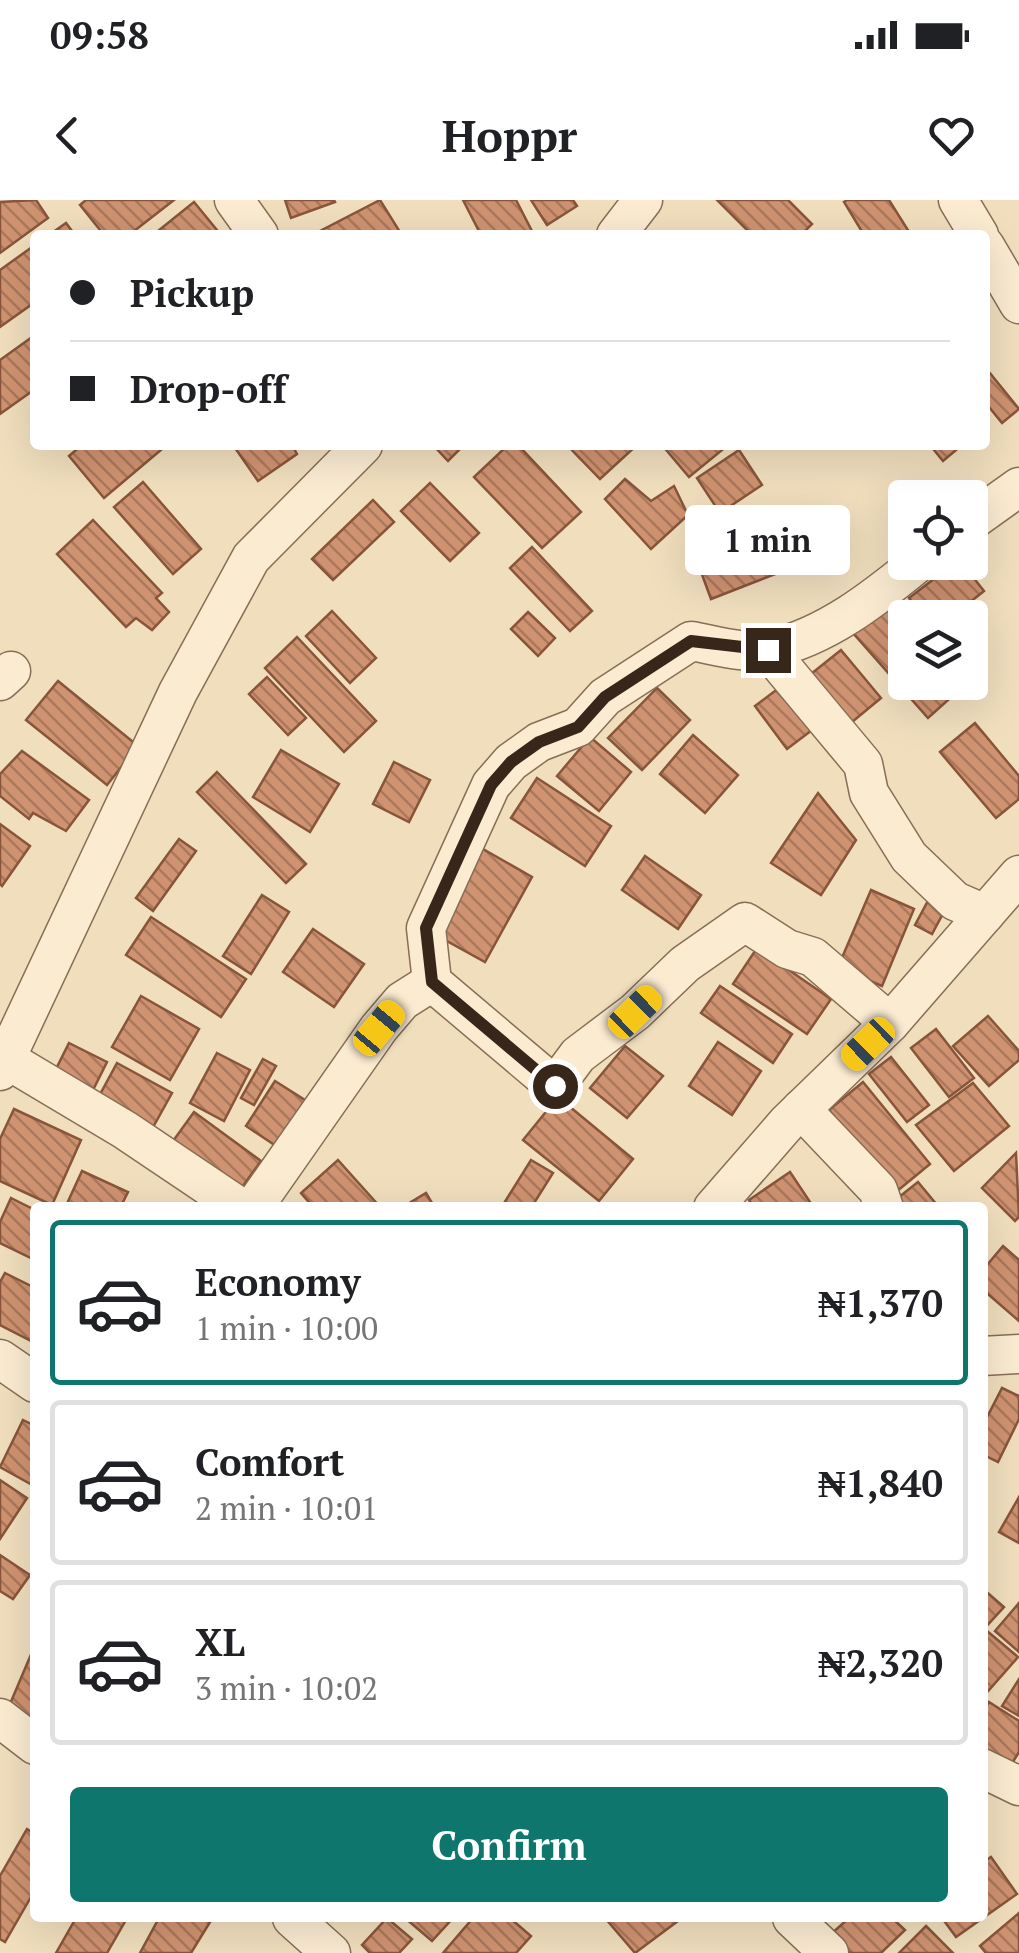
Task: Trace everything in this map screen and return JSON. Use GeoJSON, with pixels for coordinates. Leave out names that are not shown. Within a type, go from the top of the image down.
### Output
{"type":"FeatureCollection","features":[{"type":"Feature","properties":{"kind":"street"},"geometry":{"type":"LineString","coordinates":[[234,200],[255,230]]}},
{"type":"Feature","properties":{"kind":"street"},"geometry":{"type":"LineString","coordinates":[[620,230],[642,200]]}},
{"type":"Feature","properties":{"kind":"street"},"geometry":{"type":"LineString","coordinates":[[958,200],[976,230]]}},
{"type":"Feature","properties":{"kind":"street"},"geometry":{"type":"LineString","coordinates":[[990,255],[1019,304]]}},
{"type":"Feature","properties":{"kind":"street"},"geometry":{"type":"LineString","coordinates":[[232,1202],[125,1130],[3,1065],[178,692],[250,558],[358,450]]}},
{"type":"Feature","properties":{"kind":"street"},"geometry":{"type":"LineString","coordinates":[[988,509],[1019,487]]}},
{"type":"Feature","properties":{"kind":"street"},"geometry":{"type":"LineString","coordinates":[[890,1023],[813,957],[787,948],[745,922],[685,964],[635,1012],[578,1055],[555,1086],[432,982],[426,928],[491,785],[511,762],[539,742],[578,727],[605,697],[691,641],[768,650],[818,631],[869,602],[896,580]]}},
{"type":"Feature","properties":{"kind":"street"},"geometry":{"type":"LineString","coordinates":[[768,650],[863,764],[869,793],[909,857],[955,901],[986,914]]}},
{"type":"Feature","properties":{"kind":"street"},"geometry":{"type":"LineString","coordinates":[[718,1202],[801,1109],[890,1023],[1019,875]]}},
{"type":"Feature","properties":{"kind":"street"},"geometry":{"type":"LineString","coordinates":[[258,1202],[379,1028],[402,1001],[432,982]]}},
{"type":"Feature","properties":{"kind":"street"},"geometry":{"type":"LineString","coordinates":[[801,1109],[878,1190],[882,1202]]}},
{"type":"Feature","properties":{"kind":"street"},"geometry":{"type":"LineString","coordinates":[[988,1356],[1019,1354]]}},
{"type":"Feature","properties":{"kind":"street"},"geometry":{"type":"LineString","coordinates":[[0,1359],[30,1380]]}},
{"type":"Feature","properties":{"kind":"street"},"geometry":{"type":"LineString","coordinates":[[0,1718],[30,1741]]}},
{"type":"Feature","properties":{"kind":"street"},"geometry":{"type":"LineString","coordinates":[[988,1771],[1019,1786]]}},
{"type":"Feature","properties":{"kind":"street"},"geometry":{"type":"LineString","coordinates":[[296,1922],[331,1953]]}},
{"type":"Feature","properties":{"kind":"street"},"geometry":{"type":"LineString","coordinates":[[796,1922],[829,1953]]}},
{"type":"Feature","properties":{"kind":"building"},"geometry":{"type":"Polygon","coordinates":[[[36,200],[48,218],[0,253],[0,202],[36,200]]]}},
{"type":"Feature","properties":{"kind":"building"},"geometry":{"type":"Polygon","coordinates":[[[86,200],[174,200],[135,230],[100,230],[80,205],[86,200]]]}},
{"type":"Feature","properties":{"kind":"building"},"geometry":{"type":"Polygon","coordinates":[[[285,200],[334,200],[335,202],[291,218],[285,200]]]}},
{"type":"Feature","properties":{"kind":"building"},"geometry":{"type":"Polygon","coordinates":[[[380,200],[399,230],[322,230],[380,200]]]}},
{"type":"Feature","properties":{"kind":"building"},"geometry":{"type":"Polygon","coordinates":[[[463,200],[516,200],[531,230],[478,230],[463,200]]]}},
{"type":"Feature","properties":{"kind":"building"},"geometry":{"type":"Polygon","coordinates":[[[531,200],[573,200],[577,206],[547,225],[531,200]]]}},
{"type":"Feature","properties":{"kind":"building"},"geometry":{"type":"Polygon","coordinates":[[[717,200],[788,200],[812,224],[806,230],[747,230],[717,200]]]}},
{"type":"Feature","properties":{"kind":"building"},"geometry":{"type":"Polygon","coordinates":[[[889,200],[908,230],[861,230],[844,202],[889,200]]]}},
{"type":"Feature","properties":{"kind":"building"},"geometry":{"type":"Polygon","coordinates":[[[194,202],[217,230],[159,230],[194,202]]]}},
{"type":"Feature","properties":{"kind":"building"},"geometry":{"type":"Polygon","coordinates":[[[30,249],[30,306],[0,327],[0,270],[30,249]]]}},
{"type":"Feature","properties":{"kind":"building"},"geometry":{"type":"Polygon","coordinates":[[[30,339],[30,393],[0,414],[0,360],[30,339]]]}},
{"type":"Feature","properties":{"kind":"building"},"geometry":{"type":"Polygon","coordinates":[[[990,373],[1019,409],[1002,423],[990,408],[990,373]]]}},
{"type":"Feature","properties":{"kind":"building"},"geometry":{"type":"Polygon","coordinates":[[[76,450],[161,450],[104,498],[69,456],[76,450]]]}},
{"type":"Feature","properties":{"kind":"building"},"geometry":{"type":"Polygon","coordinates":[[[236,450],[295,450],[297,454],[258,481],[236,450]]]}},
{"type":"Feature","properties":{"kind":"building"},"geometry":{"type":"Polygon","coordinates":[[[438,450],[459,450],[448,461],[438,450]]]}},
{"type":"Feature","properties":{"kind":"building"},"geometry":{"type":"Polygon","coordinates":[[[503,450],[523,450],[581,512],[542,548],[474,477],[503,450]]]}},
{"type":"Feature","properties":{"kind":"building"},"geometry":{"type":"Polygon","coordinates":[[[572,450],[632,450],[600,479],[572,450]]]}},
{"type":"Feature","properties":{"kind":"building"},"geometry":{"type":"Polygon","coordinates":[[[666,450],[722,450],[689,477],[666,450]]]}},
{"type":"Feature","properties":{"kind":"building"},"geometry":{"type":"Polygon","coordinates":[[[739,450],[762,485],[720,513],[697,478],[739,450]]]}},
{"type":"Feature","properties":{"kind":"building"},"geometry":{"type":"Polygon","coordinates":[[[934,450],[956,450],[943,461],[934,450]]]}},
{"type":"Feature","properties":{"kind":"building"},"geometry":{"type":"Polygon","coordinates":[[[625,479],[651,501],[674,486],[688,515],[651,549],[605,499],[625,479]]]}},
{"type":"Feature","properties":{"kind":"building"},"geometry":{"type":"Polygon","coordinates":[[[143,482],[201,549],[173,574],[114,507],[143,482]]]}},
{"type":"Feature","properties":{"kind":"building"},"geometry":{"type":"Polygon","coordinates":[[[430,483],[479,533],[450,561],[401,511],[430,483]]]}},
{"type":"Feature","properties":{"kind":"building"},"geometry":{"type":"Polygon","coordinates":[[[373,500],[394,522],[333,580],[312,559],[373,500]]]}},
{"type":"Feature","properties":{"kind":"building"},"geometry":{"type":"Polygon","coordinates":[[[93,520],[162,593],[156,598],[169,612],[152,630],[136,618],[126,627],[57,554],[93,520]]]}},
{"type":"Feature","properties":{"kind":"building"},"geometry":{"type":"Polygon","coordinates":[[[781,528],[796,566],[711,599],[697,561],[781,528]]]}},
{"type":"Feature","properties":{"kind":"building"},"geometry":{"type":"Polygon","coordinates":[[[532,547],[592,611],[570,631],[510,568],[532,547]]]}},
{"type":"Feature","properties":{"kind":"building"},"geometry":{"type":"Polygon","coordinates":[[[932,580],[975,580],[984,591],[973,600],[909,598],[932,580]]]}},
{"type":"Feature","properties":{"kind":"building"},"geometry":{"type":"Polygon","coordinates":[[[888,602],[888,673],[853,633],[888,602]]]}},
{"type":"Feature","properties":{"kind":"building"},"geometry":{"type":"Polygon","coordinates":[[[332,611],[376,658],[350,683],[306,636],[332,611]]]}},
{"type":"Feature","properties":{"kind":"building"},"geometry":{"type":"Polygon","coordinates":[[[528,612],[555,638],[538,656],[511,629],[528,612]]]}},
{"type":"Feature","properties":{"kind":"building"},"geometry":{"type":"Polygon","coordinates":[[[297,637],[376,721],[344,752],[265,668],[297,637]]]}},
{"type":"Feature","properties":{"kind":"building"},"geometry":{"type":"Polygon","coordinates":[[[841,650],[881,698],[846,727],[806,678],[841,650]]]}},
{"type":"Feature","properties":{"kind":"building"},"geometry":{"type":"Polygon","coordinates":[[[267,677],[306,718],[288,735],[249,694],[267,677]]]}},
{"type":"Feature","properties":{"kind":"building"},"geometry":{"type":"Polygon","coordinates":[[[58,681],[138,746],[107,785],[26,720],[58,681]]]}},
{"type":"Feature","properties":{"kind":"building"},"geometry":{"type":"Polygon","coordinates":[[[787,682],[820,724],[787,749],[755,706],[787,682]]]}},
{"type":"Feature","properties":{"kind":"building"},"geometry":{"type":"Polygon","coordinates":[[[657,688],[690,720],[642,770],[608,738],[657,688]]]}},
{"type":"Feature","properties":{"kind":"building"},"geometry":{"type":"Polygon","coordinates":[[[912,700],[948,700],[928,718],[912,700]]]}},
{"type":"Feature","properties":{"kind":"building"},"geometry":{"type":"Polygon","coordinates":[[[975,723],[1019,776],[1019,799],[996,818],[940,752],[975,723]]]}},
{"type":"Feature","properties":{"kind":"building"},"geometry":{"type":"Polygon","coordinates":[[[693,735],[738,775],[705,813],[660,774],[693,735]]]}},
{"type":"Feature","properties":{"kind":"building"},"geometry":{"type":"Polygon","coordinates":[[[590,737],[631,772],[599,811],[557,776],[590,737]]]}},
{"type":"Feature","properties":{"kind":"building"},"geometry":{"type":"Polygon","coordinates":[[[281,750],[339,784],[310,832],[253,797],[281,750]]]}},
{"type":"Feature","properties":{"kind":"building"},"geometry":{"type":"Polygon","coordinates":[[[22,751],[89,800],[66,831],[33,813],[29,819],[0,796],[0,774],[22,751]]]}},
{"type":"Feature","properties":{"kind":"building"},"geometry":{"type":"Polygon","coordinates":[[[394,762],[430,780],[409,822],[373,804],[394,762]]]}},
{"type":"Feature","properties":{"kind":"building"},"geometry":{"type":"Polygon","coordinates":[[[217,772],[306,864],[286,883],[197,792],[217,772]]]}},
{"type":"Feature","properties":{"kind":"building"},"geometry":{"type":"Polygon","coordinates":[[[537,778],[611,826],[585,866],[511,818],[537,778]]]}},
{"type":"Feature","properties":{"kind":"building"},"geometry":{"type":"Polygon","coordinates":[[[818,793],[856,840],[821,895],[771,863],[818,793]]]}},
{"type":"Feature","properties":{"kind":"building"},"geometry":{"type":"Polygon","coordinates":[[[0,824],[30,846],[2,886],[0,884],[0,824]]]}},
{"type":"Feature","properties":{"kind":"building"},"geometry":{"type":"Polygon","coordinates":[[[179,839],[196,851],[153,911],[136,898],[179,839]]]}},
{"type":"Feature","properties":{"kind":"building"},"geometry":{"type":"Polygon","coordinates":[[[483,849],[532,877],[485,962],[436,935],[483,849]]]}},
{"type":"Feature","properties":{"kind":"building"},"geometry":{"type":"Polygon","coordinates":[[[645,856],[701,895],[678,929],[622,890],[645,856]]]}},
{"type":"Feature","properties":{"kind":"building"},"geometry":{"type":"Polygon","coordinates":[[[871,890],[914,909],[882,986],[838,967],[871,890]]]}},
{"type":"Feature","properties":{"kind":"building"},"geometry":{"type":"Polygon","coordinates":[[[262,895],[289,912],[251,974],[223,956],[262,895]]]}},
{"type":"Feature","properties":{"kind":"building"},"geometry":{"type":"Polygon","coordinates":[[[929,899],[946,908],[932,934],[915,925],[929,899]]]}},
{"type":"Feature","properties":{"kind":"building"},"geometry":{"type":"Polygon","coordinates":[[[151,917],[246,979],[221,1017],[126,955],[151,917]]]}},
{"type":"Feature","properties":{"kind":"building"},"geometry":{"type":"Polygon","coordinates":[[[313,929],[364,964],[334,1007],[283,972],[313,929]]]}},
{"type":"Feature","properties":{"kind":"building"},"geometry":{"type":"Polygon","coordinates":[[[757,948],[831,999],[807,1034],[733,984],[757,948]]]}},
{"type":"Feature","properties":{"kind":"building"},"geometry":{"type":"Polygon","coordinates":[[[720,986],[792,1034],[773,1063],[701,1013],[720,986]]]}},
{"type":"Feature","properties":{"kind":"building"},"geometry":{"type":"Polygon","coordinates":[[[141,996],[199,1029],[170,1080],[112,1047],[141,996]]]}},
{"type":"Feature","properties":{"kind":"building"},"geometry":{"type":"Polygon","coordinates":[[[988,1016],[1019,1051],[1019,1060],[989,1086],[953,1046],[988,1016]]]}},
{"type":"Feature","properties":{"kind":"building"},"geometry":{"type":"Polygon","coordinates":[[[936,1029],[974,1078],[949,1097],[911,1048],[936,1029]]]}},
{"type":"Feature","properties":{"kind":"building"},"geometry":{"type":"Polygon","coordinates":[[[718,1042],[761,1071],[732,1115],[689,1086],[718,1042]]]}},
{"type":"Feature","properties":{"kind":"building"},"geometry":{"type":"Polygon","coordinates":[[[69,1043],[107,1062],[88,1100],[50,1081],[69,1043]]]}},
{"type":"Feature","properties":{"kind":"building"},"geometry":{"type":"Polygon","coordinates":[[[625,1046],[663,1076],[627,1118],[590,1088],[625,1046]]]}},
{"type":"Feature","properties":{"kind":"building"},"geometry":{"type":"Polygon","coordinates":[[[217,1053],[250,1070],[224,1121],[190,1103],[217,1053]]]}},
{"type":"Feature","properties":{"kind":"building"},"geometry":{"type":"Polygon","coordinates":[[[891,1057],[929,1105],[907,1122],[869,1074],[891,1057]]]}},
{"type":"Feature","properties":{"kind":"building"},"geometry":{"type":"Polygon","coordinates":[[[263,1059],[276,1066],[254,1105],[241,1098],[263,1059]]]}},
{"type":"Feature","properties":{"kind":"building"},"geometry":{"type":"Polygon","coordinates":[[[117,1063],[172,1093],[152,1129],[97,1100],[117,1063]]]}},
{"type":"Feature","properties":{"kind":"building"},"geometry":{"type":"Polygon","coordinates":[[[275,1081],[308,1102],[279,1148],[246,1126],[275,1081]]]}},
{"type":"Feature","properties":{"kind":"building"},"geometry":{"type":"Polygon","coordinates":[[[863,1082],[930,1164],[896,1192],[829,1110],[863,1082]]]}},
{"type":"Feature","properties":{"kind":"building"},"geometry":{"type":"Polygon","coordinates":[[[973,1083],[1009,1126],[954,1171],[916,1125],[973,1083]]]}},
{"type":"Feature","properties":{"kind":"building"},"geometry":{"type":"Polygon","coordinates":[[[558,1097],[633,1159],[599,1201],[523,1140],[558,1097]]]}},
{"type":"Feature","properties":{"kind":"building"},"geometry":{"type":"Polygon","coordinates":[[[14,1109],[81,1140],[53,1202],[0,1181],[0,1139],[14,1109]]]}},
{"type":"Feature","properties":{"kind":"building"},"geometry":{"type":"Polygon","coordinates":[[[194,1112],[261,1161],[235,1197],[168,1148],[194,1112]]]}},
{"type":"Feature","properties":{"kind":"building"},"geometry":{"type":"Polygon","coordinates":[[[1016,1153],[1019,1217],[1015,1221],[982,1188],[1016,1153]]]}},
{"type":"Feature","properties":{"kind":"building"},"geometry":{"type":"Polygon","coordinates":[[[338,1160],[376,1202],[309,1202],[301,1193],[338,1160]]]}},
{"type":"Feature","properties":{"kind":"building"},"geometry":{"type":"Polygon","coordinates":[[[531,1160],[553,1173],[535,1202],[505,1202],[531,1160]]]}},
{"type":"Feature","properties":{"kind":"building"},"geometry":{"type":"Polygon","coordinates":[[[82,1171],[128,1192],[123,1202],[68,1202],[82,1171]]]}},
{"type":"Feature","properties":{"kind":"building"},"geometry":{"type":"Polygon","coordinates":[[[790,1172],[810,1202],[750,1202],[790,1172]]]}},
{"type":"Feature","properties":{"kind":"building"},"geometry":{"type":"Polygon","coordinates":[[[918,1182],[935,1202],[893,1202],[918,1182]]]}},
{"type":"Feature","properties":{"kind":"building"},"geometry":{"type":"Polygon","coordinates":[[[426,1193],[431,1202],[411,1202],[426,1193]]]}},
{"type":"Feature","properties":{"kind":"building"},"geometry":{"type":"Polygon","coordinates":[[[11,1198],[30,1208],[30,1258],[0,1243],[0,1222],[11,1198]]]}},
{"type":"Feature","properties":{"kind":"building"},"geometry":{"type":"Polygon","coordinates":[[[1003,1246],[1019,1260],[1019,1321],[988,1294],[988,1264],[1003,1246]]]}},
{"type":"Feature","properties":{"kind":"building"},"geometry":{"type":"Polygon","coordinates":[[[5,1273],[30,1286],[30,1340],[0,1325],[0,1282],[5,1273]]]}},
{"type":"Feature","properties":{"kind":"building"},"geometry":{"type":"Polygon","coordinates":[[[1002,1388],[1019,1396],[1019,1419],[998,1462],[988,1457],[988,1415],[1002,1388]]]}},
{"type":"Feature","properties":{"kind":"building"},"geometry":{"type":"Polygon","coordinates":[[[23,1420],[30,1424],[30,1484],[0,1467],[23,1420]]]}},
{"type":"Feature","properties":{"kind":"building"},"geometry":{"type":"Polygon","coordinates":[[[0,1480],[27,1498],[0,1539],[0,1480]]]}},
{"type":"Feature","properties":{"kind":"building"},"geometry":{"type":"Polygon","coordinates":[[[1019,1497],[1019,1543],[999,1532],[1019,1497]]]}},
{"type":"Feature","properties":{"kind":"building"},"geometry":{"type":"Polygon","coordinates":[[[0,1555],[30,1575],[13,1599],[0,1591],[0,1555]]]}},
{"type":"Feature","properties":{"kind":"building"},"geometry":{"type":"Polygon","coordinates":[[[988,1593],[1004,1607],[988,1624],[988,1593]]]}},
{"type":"Feature","properties":{"kind":"building"},"geometry":{"type":"Polygon","coordinates":[[[1019,1603],[1019,1652],[995,1631],[1019,1603]]]}},
{"type":"Feature","properties":{"kind":"building"},"geometry":{"type":"Polygon","coordinates":[[[988,1632],[1018,1657],[988,1691],[988,1632]]]}},
{"type":"Feature","properties":{"kind":"building"},"geometry":{"type":"Polygon","coordinates":[[[30,1657],[30,1721],[7,1711],[30,1657]]]}},
{"type":"Feature","properties":{"kind":"building"},"geometry":{"type":"Polygon","coordinates":[[[1019,1679],[1019,1716],[1002,1706],[1019,1679]]]}},
{"type":"Feature","properties":{"kind":"building"},"geometry":{"type":"Polygon","coordinates":[[[988,1703],[1019,1721],[1019,1752],[1011,1765],[988,1750],[988,1703]]]}},
{"type":"Feature","properties":{"kind":"building"},"geometry":{"type":"Polygon","coordinates":[[[27,1829],[30,1899],[5,1942],[0,1939],[0,1876],[27,1829]]]}},
{"type":"Feature","properties":{"kind":"building"},"geometry":{"type":"Polygon","coordinates":[[[991,1857],[1017,1894],[988,1914],[991,1857]]]}},
{"type":"Feature","properties":{"kind":"building"},"geometry":{"type":"Polygon","coordinates":[[[1019,1913],[1019,1953],[986,1953],[980,1946],[1019,1913]]]}},
{"type":"Feature","properties":{"kind":"building"},"geometry":{"type":"Polygon","coordinates":[[[74,1922],[125,1922],[107,1953],[56,1953],[74,1922]]]}},
{"type":"Feature","properties":{"kind":"building"},"geometry":{"type":"Polygon","coordinates":[[[157,1922],[210,1922],[191,1953],[140,1953],[157,1922]]]}},
{"type":"Feature","properties":{"kind":"building"},"geometry":{"type":"Polygon","coordinates":[[[383,1922],[392,1922],[412,1939],[399,1953],[370,1953],[362,1945],[383,1922]]]}},
{"type":"Feature","properties":{"kind":"building"},"geometry":{"type":"Polygon","coordinates":[[[410,1922],[449,1922],[432,1941],[410,1922]]]}},
{"type":"Feature","properties":{"kind":"building"},"geometry":{"type":"Polygon","coordinates":[[[470,1922],[515,1922],[531,1936],[516,1953],[443,1953],[470,1922]]]}},
{"type":"Feature","properties":{"kind":"building"},"geometry":{"type":"Polygon","coordinates":[[[608,1922],[677,1922],[635,1953],[608,1922]]]}},
{"type":"Feature","properties":{"kind":"building"},"geometry":{"type":"Polygon","coordinates":[[[844,1922],[896,1922],[905,1930],[881,1953],[850,1953],[831,1934],[844,1922]]]}},
{"type":"Feature","properties":{"kind":"building"},"geometry":{"type":"Polygon","coordinates":[[[945,1922],[977,1922],[956,1937],[945,1922]]]}},
{"type":"Feature","properties":{"kind":"building"},"geometry":{"type":"Polygon","coordinates":[[[926,1926],[953,1953],[899,1953],[926,1926]]]}},
{"type":"Feature","properties":{"kind":"route"},"geometry":{"type":"LineString","coordinates":[[555,1086],[432,982],[426,928],[491,785],[511,762],[539,742],[578,727],[605,697],[691,641],[768,650]]}}]}
